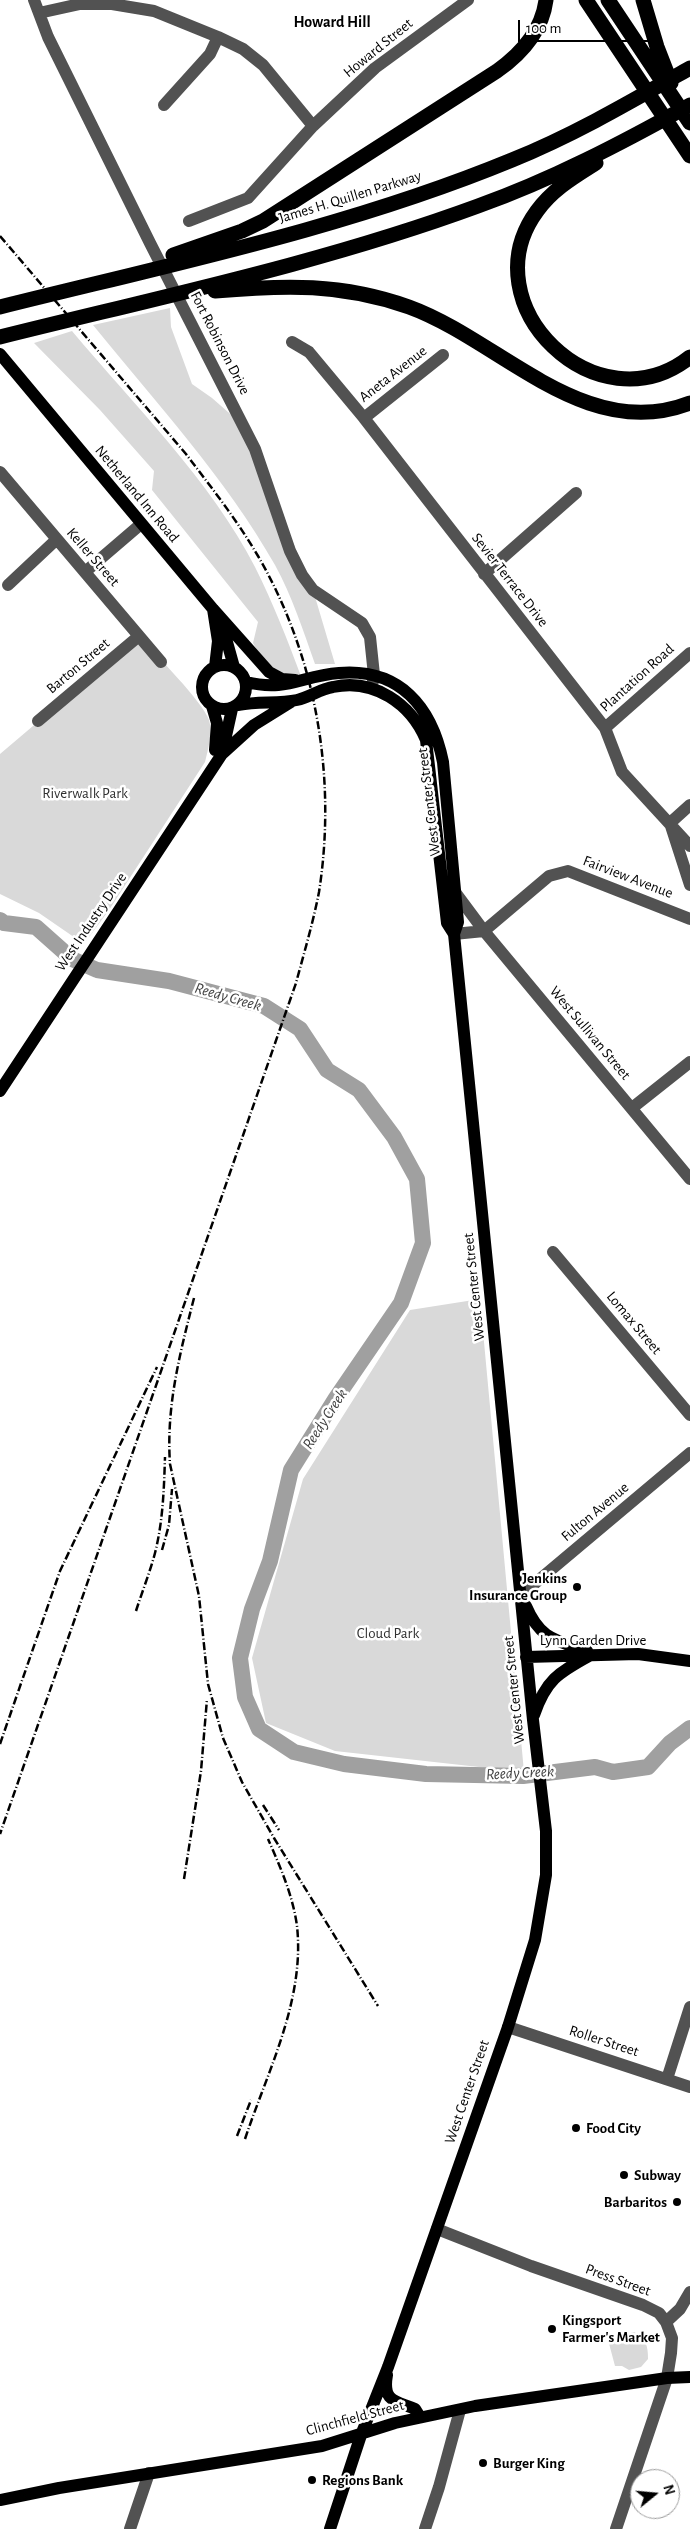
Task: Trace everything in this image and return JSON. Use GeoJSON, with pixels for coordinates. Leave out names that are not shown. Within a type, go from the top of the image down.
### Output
{"type":"FeatureCollection","features":[{"type":"Feature","properties":{"kind":"highway"},"geometry":{"type":"LineString","coordinates":[[0,307],[119,277],[195,252],[263,221],[512,61],[533,36],[546,0]]}},
{"type":"Feature","properties":{"kind":"highway"},"geometry":{"type":"LineString","coordinates":[[586,0],[690,156]]}},
{"type":"Feature","properties":{"kind":"highway"},"geometry":{"type":"LineString","coordinates":[[608,0],[689,115]]}},
{"type":"Feature","properties":{"kind":"highway"},"geometry":{"type":"LineString","coordinates":[[643,0],[665,68],[689,115]]}},
{"type":"Feature","properties":{"kind":"highway","name":"James H. Quillen Parkway"},"geometry":{"type":"LineString","coordinates":[[195,252],[308,229],[392,205],[436,190],[514,160],[622,107],[690,68]]}},
{"type":"Feature","properties":{"kind":"highway"},"geometry":{"type":"LineString","coordinates":[[0,337],[168,295],[215,287],[427,224],[489,202],[639,134],[689,115]]}},
{"type":"Feature","properties":{"kind":"highway"},"geometry":{"type":"LineString","coordinates":[[678,138],[690,160]]}},
{"type":"Feature","properties":{"kind":"highway"},"geometry":{"type":"LineString","coordinates":[[625,141],[611,154],[565,182],[537,211],[523,238],[520,253],[519,270],[524,302],[537,330],[548,343],[572,362],[601,375],[620,378],[646,376],[669,370],[690,357]]}},
{"type":"Feature","properties":{"kind":"highway"},"geometry":{"type":"LineString","coordinates":[[215,287],[312,286],[375,296],[443,322],[567,396],[613,409],[638,411],[664,411],[690,403]]}},
{"type":"Feature","properties":{"kind":"highway"},"geometry":{"type":"LineString","coordinates":[[638,411],[690,395]]}},
{"type":"Feature","properties":{"kind":"main road","name":"Netherland Inn Road"},"geometry":{"type":"LineString","coordinates":[[0,354],[140,524],[216,612],[234,667]]}},
{"type":"Feature","properties":{"kind":"main road","name":"Netherland Inn Road"},"geometry":{"type":"LineString","coordinates":[[215,667],[218,642],[216,612]]}},
{"type":"Feature","properties":{"kind":"main road"},"geometry":{"type":"LineString","coordinates":[[216,612],[269,672],[282,679],[300,681]]}},
{"type":"Feature","properties":{"kind":"main road"},"geometry":{"type":"LineString","coordinates":[[224,665],[234,667],[242,674],[247,690],[236,707],[224,710],[212,706],[204,697],[202,689],[206,673],[215,667],[224,665]]}},
{"type":"Feature","properties":{"kind":"main road","name":"West Center Street"},"geometry":{"type":"LineString","coordinates":[[246,682],[270,687],[338,673],[374,675],[394,684],[417,701],[430,719],[438,738],[443,762],[456,892],[458,922],[454,934],[526,1656],[546,1831],[546,1875],[541,1917],[508,2027],[388,2367],[361,2435],[330,2529]]}},
{"type":"Feature","properties":{"kind":"main road","name":"West Center Street"},"geometry":{"type":"LineString","coordinates":[[236,707],[295,700],[335,686],[348,685],[372,689],[403,707],[421,730],[426,740],[447,923],[454,934]]}},
{"type":"Feature","properties":{"kind":"main road"},"geometry":{"type":"LineString","coordinates":[[222,754],[254,725],[295,700]]}},
{"type":"Feature","properties":{"kind":"main road","name":"West Industry Drive"},"geometry":{"type":"LineString","coordinates":[[210,773],[215,752],[217,723],[212,706]]}},
{"type":"Feature","properties":{"kind":"main road","name":"West Industry Drive"},"geometry":{"type":"LineString","coordinates":[[0,1091],[222,754],[236,707]]}},
{"type":"Feature","properties":{"kind":"main road"},"geometry":{"type":"LineString","coordinates":[[521,1595],[532,1620],[548,1637],[594,1653]]}},
{"type":"Feature","properties":{"kind":"main road"},"geometry":{"type":"LineString","coordinates":[[533,1720],[541,1695],[555,1676],[594,1653]]}},
{"type":"Feature","properties":{"kind":"main road","name":"Lynn Garden Drive"},"geometry":{"type":"LineString","coordinates":[[526,1656],[594,1653],[638,1654],[690,1661]]}},
{"type":"Feature","properties":{"kind":"main road"},"geometry":{"type":"LineString","coordinates":[[388,2367],[386,2381],[389,2395],[398,2405],[415,2409],[420,2417]]}},
{"type":"Feature","properties":{"kind":"main road","name":"Clinchfield Street"},"geometry":{"type":"LineString","coordinates":[[0,2500],[25,2493],[322,2446],[420,2417],[668,2378],[690,2377]]}},
{"type":"Feature","properties":{"kind":"street","name":"Fort Robinson Drive"},"geometry":{"type":"LineString","coordinates":[[34,0],[48,37],[150,243],[252,442],[265,474],[290,551],[313,590],[362,623],[370,637],[374,675],[372,689]]}},
{"type":"Feature","properties":{"kind":"street","name":"Howard Street"},"geometry":{"type":"LineString","coordinates":[[189,221],[248,198],[313,126],[375,68],[468,0]]}},
{"type":"Feature","properties":{"kind":"street"},"geometry":{"type":"LineString","coordinates":[[39,13],[80,4],[112,4],[154,10],[242,49],[263,65],[313,126]]}},
{"type":"Feature","properties":{"kind":"street"},"geometry":{"type":"LineString","coordinates":[[48,37],[50,24],[57,9]]}},
{"type":"Feature","properties":{"kind":"street"},"geometry":{"type":"LineString","coordinates":[[164,105],[210,54],[218,37]]}},
{"type":"Feature","properties":{"kind":"street","name":"Sevier Terrace Drive"},"geometry":{"type":"LineString","coordinates":[[292,342],[309,352],[364,418],[605,728],[622,772],[690,846]]}},
{"type":"Feature","properties":{"kind":"street","name":"Aneta Avenue"},"geometry":{"type":"LineString","coordinates":[[364,418],[443,355]]}},
{"type":"Feature","properties":{"kind":"street","name":"Keller Street"},"geometry":{"type":"LineString","coordinates":[[0,472],[161,662]]}},
{"type":"Feature","properties":{"kind":"street"},"geometry":{"type":"LineString","coordinates":[[484,574],[576,493]]}},
{"type":"Feature","properties":{"kind":"street"},"geometry":{"type":"LineString","coordinates":[[85,572],[140,524]]}},
{"type":"Feature","properties":{"kind":"street"},"geometry":{"type":"LineString","coordinates":[[8,585],[57,539]]}},
{"type":"Feature","properties":{"kind":"street","name":"Barton Street"},"geometry":{"type":"LineString","coordinates":[[38,720],[139,636]]}},
{"type":"Feature","properties":{"kind":"street","name":"Plantation Road"},"geometry":{"type":"LineString","coordinates":[[605,728],[690,653]]}},
{"type":"Feature","properties":{"kind":"street"},"geometry":{"type":"LineString","coordinates":[[690,805],[670,823],[690,885]]}},
{"type":"Feature","properties":{"kind":"street","name":"Fairview Avenue"},"geometry":{"type":"LineString","coordinates":[[484,931],[549,876],[568,871],[690,919]]}},
{"type":"Feature","properties":{"kind":"street","name":"West Sullivan Street"},"geometry":{"type":"LineString","coordinates":[[456,892],[484,931],[690,1179]]}},
{"type":"Feature","properties":{"kind":"street"},"geometry":{"type":"LineString","coordinates":[[454,934],[484,931]]}},
{"type":"Feature","properties":{"kind":"street"},"geometry":{"type":"LineString","coordinates":[[632,1108],[690,1062]]}},
{"type":"Feature","properties":{"kind":"street","name":"Lomax Street"},"geometry":{"type":"LineString","coordinates":[[552,1252],[690,1415]]}},
{"type":"Feature","properties":{"kind":"street","name":"Fulton Avenue"},"geometry":{"type":"LineString","coordinates":[[521,1595],[690,1453]]}},
{"type":"Feature","properties":{"kind":"street"},"geometry":{"type":"LineString","coordinates":[[667,2079],[690,2007]]}},
{"type":"Feature","properties":{"kind":"street","name":"Roller Street"},"geometry":{"type":"LineString","coordinates":[[508,2027],[690,2087]]}},
{"type":"Feature","properties":{"kind":"street","name":"Press Street"},"geometry":{"type":"LineString","coordinates":[[437,2229],[531,2266],[643,2304],[659,2313],[666,2322]]}},
{"type":"Feature","properties":{"kind":"street"},"geometry":{"type":"LineString","coordinates":[[616,2529],[668,2378],[672,2338],[666,2322],[680,2309],[690,2292]]}},
{"type":"Feature","properties":{"kind":"street"},"geometry":{"type":"LineString","coordinates":[[424,2529],[439,2487],[460,2410]]}},
{"type":"Feature","properties":{"kind":"street"},"geometry":{"type":"LineString","coordinates":[[130,2529],[149,2473]]}},
{"type":"Feature","properties":{"kind":"green space"},"geometry":{"type":"Polygon","coordinates":[[[170,308],[171,327],[192,384],[212,398],[244,426],[313,590],[335,664],[315,664],[287,589],[255,533],[234,501],[189,441],[93,325],[170,308]]]}},
{"type":"Feature","properties":{"kind":"green space"},"geometry":{"type":"Polygon","coordinates":[[[72,331],[170,444],[217,504],[255,567],[286,636],[302,679],[269,672],[253,643],[258,622],[152,490],[154,471],[100,410],[34,343],[72,331]]]}},
{"type":"Feature","properties":{"kind":"green space","name":"Riverwalk Park"},"geometry":{"type":"Polygon","coordinates":[[[139,636],[188,690],[205,712],[210,725],[209,747],[205,762],[109,910],[84,944],[39,913],[0,894],[0,754],[139,636]]]}},
{"type":"Feature","properties":{"kind":"green space","name":"Cloud Park"},"geometry":{"type":"Polygon","coordinates":[[[480,1299],[524,1772],[335,1751],[266,1723],[252,1658],[303,1479],[410,1310],[480,1299]]]}},
{"type":"Feature","properties":{"kind":"green space"},"geometry":{"type":"Polygon","coordinates":[[[634,2332],[646,2343],[648,2359],[641,2367],[629,2370],[622,2366],[615,2366],[607,2336],[614,2338],[634,2332]]]}},
{"type":"Feature","properties":{"kind":"waterway","name":"Reedy Creek"},"geometry":{"type":"LineString","coordinates":[[0,920],[4,923],[36,927],[72,959],[97,970],[169,981],[264,1006],[300,1029],[327,1070],[359,1090],[394,1137],[417,1179],[423,1243],[401,1303],[336,1398],[291,1470],[270,1561],[252,1609],[240,1658],[245,1697],[259,1729],[294,1752],[344,1764],[426,1774],[523,1776],[595,1767],[613,1772],[648,1767],[670,1743],[690,1728]]}},
{"type":"Feature","properties":{"kind":"railway"},"geometry":{"type":"LineString","coordinates":[[0,236],[186,454],[233,517],[258,556],[278,594],[295,635],[308,676],[317,718],[323,762],[325,805],[324,849],[319,892],[296,983],[0,1834]]}},
{"type":"Feature","properties":{"kind":"railway"},"geometry":{"type":"LineString","coordinates":[[194,1298],[175,1380],[169,1442],[170,1464],[199,1596],[208,1684],[223,1738],[242,1782],[274,1838],[378,2006]]}},
{"type":"Feature","properties":{"kind":"railway"},"geometry":{"type":"LineString","coordinates":[[0,1744],[60,1571],[157,1367]]}},
{"type":"Feature","properties":{"kind":"railway"},"geometry":{"type":"LineString","coordinates":[[136,1611],[158,1541],[163,1505],[165,1457]]}},
{"type":"Feature","properties":{"kind":"railway"},"geometry":{"type":"LineString","coordinates":[[162,1550],[169,1525],[172,1489]]}},
{"type":"Feature","properties":{"kind":"railway"},"geometry":{"type":"LineString","coordinates":[[184,1879],[201,1771],[207,1699]]}},
{"type":"Feature","properties":{"kind":"railway"},"geometry":{"type":"LineString","coordinates":[[263,1805],[279,1830]]}},
{"type":"Feature","properties":{"kind":"railway"},"geometry":{"type":"LineString","coordinates":[[245,2139],[283,2034],[290,2008],[298,1954],[297,1926],[289,1892],[268,1839]]}},
{"type":"Feature","properties":{"kind":"railway"},"geometry":{"type":"LineString","coordinates":[[237,2136],[251,2100]]}},
{"type":"Feature","properties":{"kind":"place","name":"Jenkins Insurance Group"},"geometry":{"type":"Point","coordinates":[577,1587]}},
{"type":"Feature","properties":{"kind":"place","name":"Food City"},"geometry":{"type":"Point","coordinates":[576,2128]}},
{"type":"Feature","properties":{"kind":"place","name":"Subway"},"geometry":{"type":"Point","coordinates":[624,2175]}},
{"type":"Feature","properties":{"kind":"place","name":"Barbaritos"},"geometry":{"type":"Point","coordinates":[677,2202]}},
{"type":"Feature","properties":{"kind":"place","name":"Kingsport Farmer's Market"},"geometry":{"type":"Point","coordinates":[552,2329]}},
{"type":"Feature","properties":{"kind":"place","name":"Burger King"},"geometry":{"type":"Point","coordinates":[483,2463]}},
{"type":"Feature","properties":{"kind":"place","name":"Regions Bank"},"geometry":{"type":"Point","coordinates":[312,2480]}},
{"type":"Feature","properties":{"kind":"district","name":"Howard Hill"},"geometry":{"type":"Point","coordinates":[332,22]}}]}
